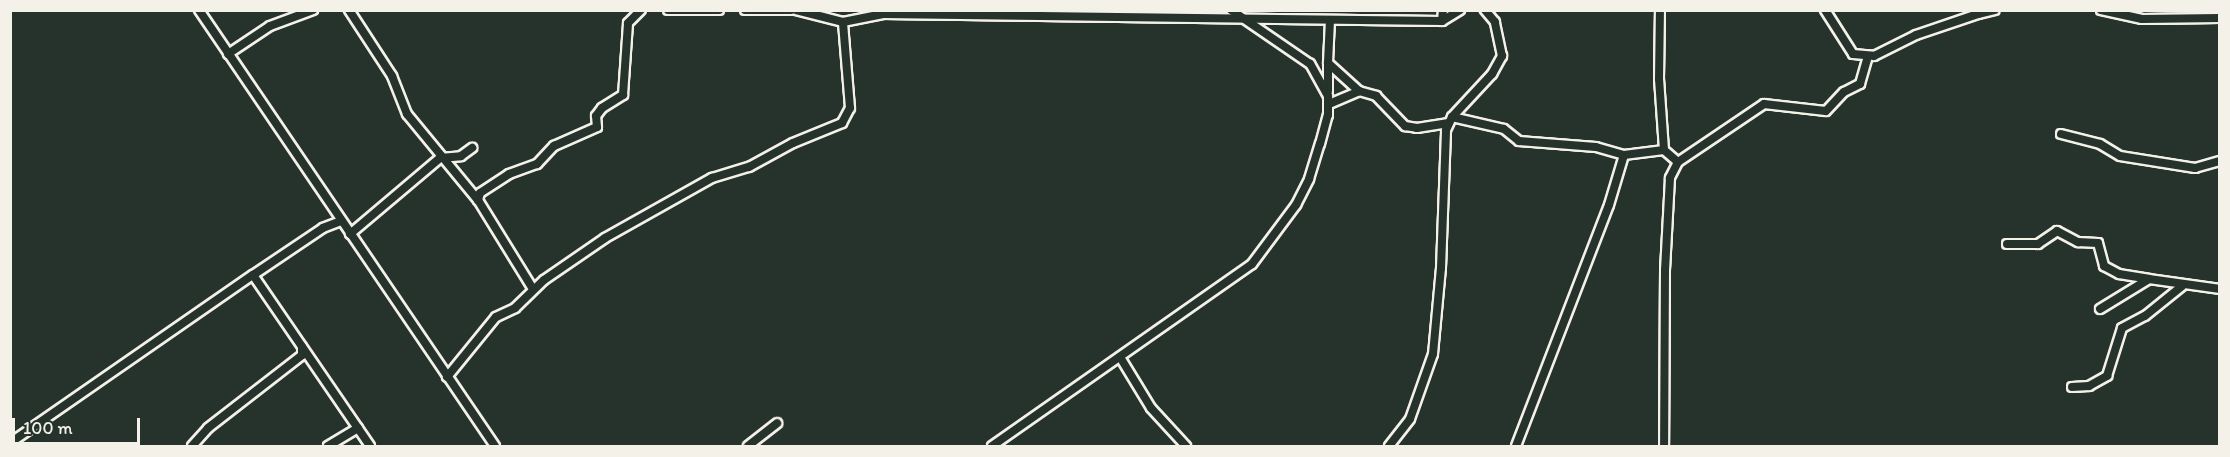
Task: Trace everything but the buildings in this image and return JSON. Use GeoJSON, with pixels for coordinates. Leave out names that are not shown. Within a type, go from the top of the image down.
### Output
{"type":"FeatureCollection","features":[{"type":"Feature","properties":{"kind":"street"},"geometry":{"type":"LineString","coordinates":[[199,10],[495,447]]}},
{"type":"Feature","properties":{"kind":"street"},"geometry":{"type":"LineString","coordinates":[[228,54],[270,26],[313,10]]}},
{"type":"Feature","properties":{"kind":"street"},"geometry":{"type":"LineString","coordinates":[[349,10],[392,76],[407,114],[478,200],[533,289]]}},
{"type":"Feature","properties":{"kind":"street"},"geometry":{"type":"LineString","coordinates":[[478,200],[480,193],[509,174],[537,164],[554,146],[597,127],[596,116],[602,108],[623,95],[628,23],[640,10]]}},
{"type":"Feature","properties":{"kind":"street"},"geometry":{"type":"LineString","coordinates":[[668,10],[719,10]]}},
{"type":"Feature","properties":{"kind":"street"},"geometry":{"type":"LineString","coordinates":[[745,10],[791,10]]}},
{"type":"Feature","properties":{"kind":"street"},"geometry":{"type":"LineString","coordinates":[[796,10],[843,22],[883,14],[1040,13],[1442,21],[1460,10]]}},
{"type":"Feature","properties":{"kind":"street"},"geometry":{"type":"LineString","coordinates":[[1231,10],[1310,64],[1329,100]]}},
{"type":"Feature","properties":{"kind":"street"},"geometry":{"type":"LineString","coordinates":[[1442,21],[1443,10]]}},
{"type":"Feature","properties":{"kind":"street"},"geometry":{"type":"LineString","coordinates":[[1389,447],[1410,419],[1433,354],[1450,120],[1492,74],[1502,56],[1495,22],[1485,10]]}},
{"type":"Feature","properties":{"kind":"street"},"geometry":{"type":"LineString","coordinates":[[1660,10],[1659,79],[1664,150],[1678,162]]}},
{"type":"Feature","properties":{"kind":"street"},"geometry":{"type":"LineString","coordinates":[[1825,10],[1852,54],[1868,56],[1978,12],[1995,10]]}},
{"type":"Feature","properties":{"kind":"street"},"geometry":{"type":"LineString","coordinates":[[2101,10],[2142,19],[2220,18]]}},
{"type":"Feature","properties":{"kind":"street"},"geometry":{"type":"LineString","coordinates":[[992,447],[1252,264],[1264,250],[1309,179],[1329,100],[1330,20]]}},
{"type":"Feature","properties":{"kind":"street"},"geometry":{"type":"LineString","coordinates":[[447,377],[477,335],[496,316],[515,308],[533,289],[652,210],[712,178],[749,167],[793,142],[842,123],[850,108],[843,22]]}},
{"type":"Feature","properties":{"kind":"street"},"geometry":{"type":"LineString","coordinates":[[1664,447],[1665,270],[1670,177],[1678,162],[1764,104],[1826,111],[1844,92],[1860,84],[1868,56]]}},
{"type":"Feature","properties":{"kind":"street"},"geometry":{"type":"LineString","coordinates":[[1328,63],[1359,91],[1376,96],[1405,126],[1417,128],[1450,120],[1504,129],[1519,141],[1596,147],[1624,155],[1664,150]]}},
{"type":"Feature","properties":{"kind":"street"},"geometry":{"type":"LineString","coordinates":[[1329,100],[1359,91]]}},
{"type":"Feature","properties":{"kind":"street"},"geometry":{"type":"LineString","coordinates":[[2061,134],[2100,144],[2120,156],[2195,168],[2220,161]]}},
{"type":"Feature","properties":{"kind":"street"},"geometry":{"type":"LineString","coordinates":[[350,234],[442,157],[461,156],[472,148]]}},
{"type":"Feature","properties":{"kind":"street"},"geometry":{"type":"LineString","coordinates":[[1516,447],[1624,155]]}},
{"type":"Feature","properties":{"kind":"street"},"geometry":{"type":"LineString","coordinates":[[10,443],[323,228],[341,221]]}},
{"type":"Feature","properties":{"kind":"street"},"geometry":{"type":"LineString","coordinates":[[2007,244],[2038,244],[2057,231],[2078,242],[2098,243],[2104,266],[2119,274],[2182,286],[2220,289]]}},
{"type":"Feature","properties":{"kind":"street"},"geometry":{"type":"LineString","coordinates":[[253,275],[370,447]]}},
{"type":"Feature","properties":{"kind":"street"},"geometry":{"type":"LineString","coordinates":[[2100,309],[2149,279]]}},
{"type":"Feature","properties":{"kind":"street"},"geometry":{"type":"LineString","coordinates":[[2072,387],[2089,386],[2106,376],[2122,328],[2145,316],[2182,286]]}},
{"type":"Feature","properties":{"kind":"street"},"geometry":{"type":"LineString","coordinates":[[192,447],[245,397],[302,355],[302,345]]}},
{"type":"Feature","properties":{"kind":"street"},"geometry":{"type":"LineString","coordinates":[[1120,357],[1151,408],[1186,447]]}},
{"type":"Feature","properties":{"kind":"street"},"geometry":{"type":"LineString","coordinates":[[748,447],[777,423]]}},
{"type":"Feature","properties":{"kind":"street"},"geometry":{"type":"LineString","coordinates":[[328,447],[358,428]]}}]}
